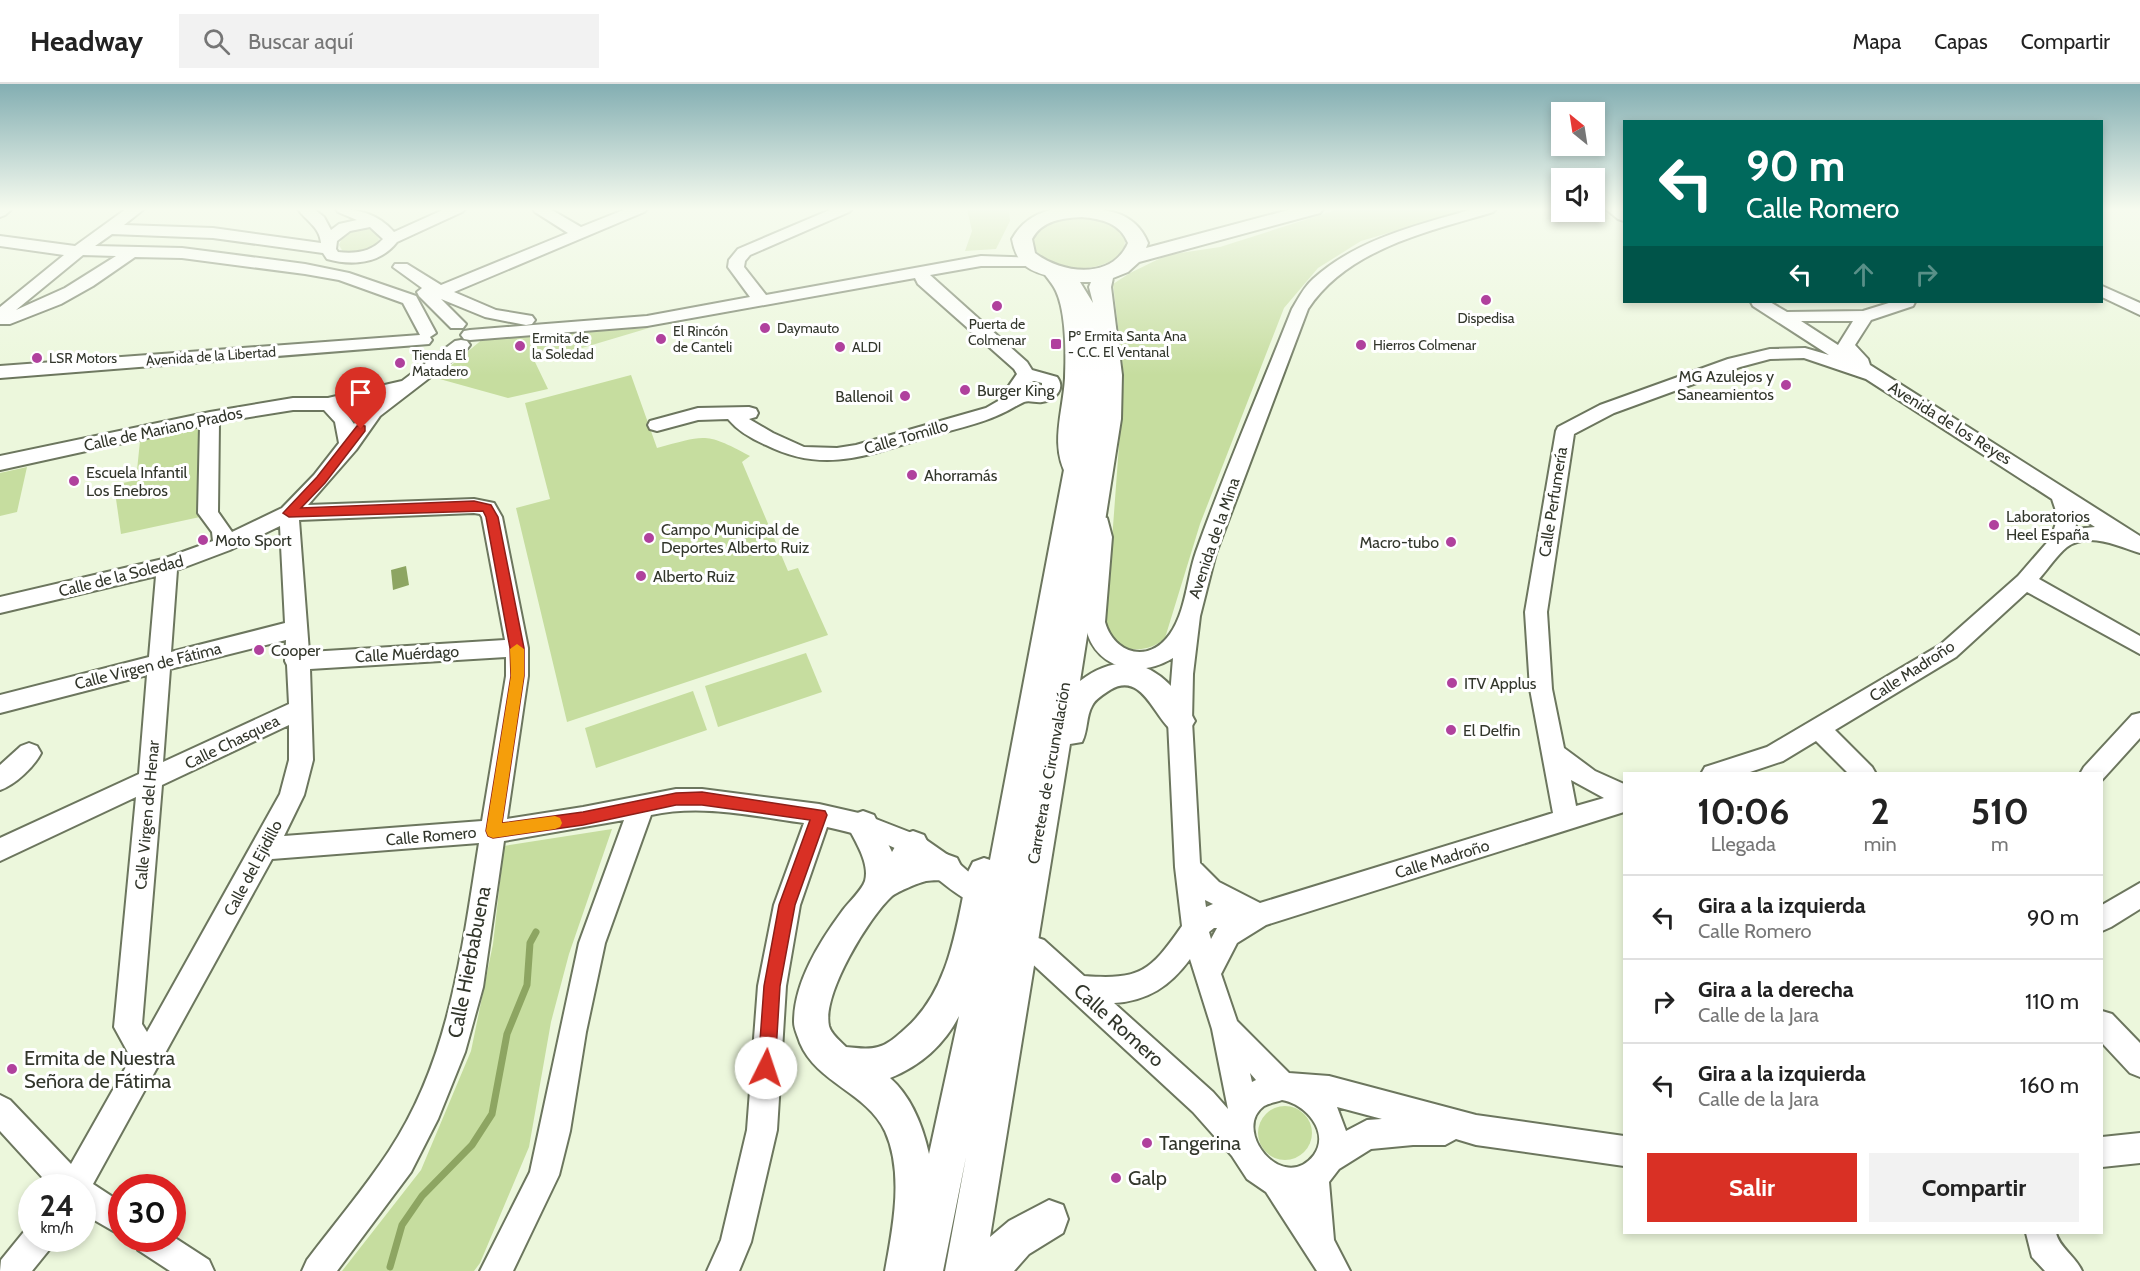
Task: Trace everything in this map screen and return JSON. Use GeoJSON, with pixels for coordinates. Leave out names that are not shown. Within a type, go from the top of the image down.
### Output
{"type":"FeatureCollection","features":[{"type":"Feature","properties":{"kind":"main road"},"geometry":{"type":"LineString","coordinates":[[1050,264],[1058,274],[1104,273],[1124,264]]}},
{"type":"Feature","properties":{"kind":"main road","name":"Carretera de Circunvalación"},"geometry":{"type":"LineString","coordinates":[[923,1271],[978,1008],[1061,564],[1109,419],[1111,375],[1100,287],[1104,273]]}},
{"type":"Feature","properties":{"kind":"main road","name":"Carretera de Circunvalación"},"geometry":{"type":"LineString","coordinates":[[965,1271],[1017,976],[1086,484],[1086,417],[1089,375],[1084,308],[1058,274]]}},
{"type":"Feature","properties":{"kind":"main road"},"geometry":{"type":"LineString","coordinates":[[1033,867],[1061,788],[1077,703],[1092,687],[1105,678],[1145,669],[1179,721]]}},
{"type":"Feature","properties":{"kind":"main road"},"geometry":{"type":"LineString","coordinates":[[839,1064],[872,1066],[897,1058],[922,1039],[943,1014],[964,964],[989,847],[1026,744]]}},
{"type":"Feature","properties":{"kind":"main road"},"geometry":{"type":"LineString","coordinates":[[863,825],[881,863],[881,885]]}},
{"type":"Feature","properties":{"kind":"main road"},"geometry":{"type":"LineString","coordinates":[[905,1271],[914,1189],[910,1153],[902,1125],[884,1097],[839,1064],[821,1047],[812,1026],[814,999],[827,964],[881,885],[908,860],[912,845]]}},
{"type":"Feature","properties":{"kind":"main road"},"geometry":{"type":"LineString","coordinates":[[881,885],[924,867],[946,868]]}},
{"type":"Feature","properties":{"kind":"main road"},"geometry":{"type":"LineString","coordinates":[[992,1271],[999,1255],[1018,1236],[1049,1219]]}},
{"type":"Feature","properties":{"kind":"street"},"geometry":{"type":"LineString","coordinates":[[0,315],[62,264]]}},
{"type":"Feature","properties":{"kind":"street"},"geometry":{"type":"LineString","coordinates":[[0,322],[85,284],[116,264]]}},
{"type":"Feature","properties":{"kind":"street"},"geometry":{"type":"LineString","coordinates":[[267,264],[343,276],[410,300],[425,341],[428,360],[418,380]]}},
{"type":"Feature","properties":{"kind":"street"},"geometry":{"type":"LineString","coordinates":[[305,269],[317,264]]}},
{"type":"Feature","properties":{"kind":"street"},"geometry":{"type":"LineString","coordinates":[[337,264],[343,276]]}},
{"type":"Feature","properties":{"kind":"street"},"geometry":{"type":"LineString","coordinates":[[398,264],[463,335]]}},
{"type":"Feature","properties":{"kind":"street"},"geometry":{"type":"LineString","coordinates":[[439,292],[505,264]]}},
{"type":"Feature","properties":{"kind":"street"},"geometry":{"type":"LineString","coordinates":[[736,264],[761,300]]}},
{"type":"Feature","properties":{"kind":"street"},"geometry":{"type":"LineString","coordinates":[[425,341],[444,325],[463,335],[647,321],[962,264]]}},
{"type":"Feature","properties":{"kind":"street","name":"Avenida de la Mina"},"geometry":{"type":"LineString","coordinates":[[1241,1112],[1226,1029],[1195,928],[1188,867],[1179,721],[1182,674],[1189,615],[1206,553],[1300,309],[1317,284],[1341,264]]}},
{"type":"Feature","properties":{"kind":"street"},"geometry":{"type":"LineString","coordinates":[[401,267],[439,292],[471,308],[501,317],[596,325]]}},
{"type":"Feature","properties":{"kind":"street"},"geometry":{"type":"LineString","coordinates":[[920,272],[924,280],[1021,366],[1027,376]]}},
{"type":"Feature","properties":{"kind":"street"},"geometry":{"type":"LineString","coordinates":[[2103,292],[2140,310]]}},
{"type":"Feature","properties":{"kind":"street","name":"Avenida de los Reyes"},"geometry":{"type":"LineString","coordinates":[[1760,303],[1780,323],[1842,349],[1876,376],[2140,546]]}},
{"type":"Feature","properties":{"kind":"street"},"geometry":{"type":"LineString","coordinates":[[1780,323],[1864,316],[1904,303]]}},
{"type":"Feature","properties":{"kind":"street"},"geometry":{"type":"LineString","coordinates":[[1842,349],[1864,316]]}},
{"type":"Feature","properties":{"kind":"street","name":"Calle Perfumería"},"geometry":{"type":"LineString","coordinates":[[1780,323],[1783,342],[1805,353],[1876,376]]}},
{"type":"Feature","properties":{"kind":"street"},"geometry":{"type":"LineString","coordinates":[[425,341],[442,351],[463,335]]}},
{"type":"Feature","properties":{"kind":"street","name":"Calle de la Soledad"},"geometry":{"type":"LineString","coordinates":[[0,605],[167,566],[223,545],[289,513],[321,480],[373,412],[418,380],[463,335]]}},
{"type":"Feature","properties":{"kind":"street","name":"Avenida de la Libertad"},"geometry":{"type":"LineString","coordinates":[[0,372],[425,341]]}},
{"type":"Feature","properties":{"kind":"street","name":"Calle Perfumería"},"geometry":{"type":"LineString","coordinates":[[1567,821],[1540,689],[1536,612],[1565,431],[1607,409],[1734,363],[1770,354],[1805,353],[1827,356],[1842,349]]}},
{"type":"Feature","properties":{"kind":"street"},"geometry":{"type":"LineString","coordinates":[[1027,376],[1047,378],[1052,386],[1051,391],[1040,397],[1022,394],[1017,387],[1018,382],[1027,376]]}},
{"type":"Feature","properties":{"kind":"street","name":"Calle de Mariano Prados"},"geometry":{"type":"LineString","coordinates":[[0,464],[210,418],[294,404],[328,404],[418,380]]}},
{"type":"Feature","properties":{"kind":"street","name":"Calle Tomillo"},"geometry":{"type":"LineString","coordinates":[[657,425],[698,414],[734,414],[741,424],[785,445],[802,453],[821,455],[856,451],[993,412],[1022,394]]}},
{"type":"Feature","properties":{"kind":"street"},"geometry":{"type":"LineString","coordinates":[[328,404],[344,419],[349,432],[349,446]]}},
{"type":"Feature","properties":{"kind":"street"},"geometry":{"type":"LineString","coordinates":[[210,418],[208,513],[222,530],[223,545]]}},
{"type":"Feature","properties":{"kind":"street"},"geometry":{"type":"LineString","coordinates":[[1086,484],[1102,537],[1094,622],[1095,634],[1113,654],[1145,669],[1170,678],[1182,674]]}},
{"type":"Feature","properties":{"kind":"street","name":"Calle Madroño"},"geometry":{"type":"LineString","coordinates":[[1719,772],[1775,754],[1948,651],[2025,581],[2060,542],[2069,521],[2068,508],[2058,493]]}},
{"type":"Feature","properties":{"kind":"street","name":"Calle Hierbabuena"},"geometry":{"type":"LineString","coordinates":[[289,513],[474,506],[487,508],[492,517],[517,648],[517,676],[469,987],[447,1061],[428,1109],[400,1161],[318,1271]]}},
{"type":"Feature","properties":{"kind":"street","name":"Calle del Ejidillo"},"geometry":{"type":"LineString","coordinates":[[81,1174],[265,848],[292,795],[302,760],[289,513]]}},
{"type":"Feature","properties":{"kind":"street"},"geometry":{"type":"LineString","coordinates":[[2060,542],[2081,533],[2111,535],[2140,546]]}},
{"type":"Feature","properties":{"kind":"street","name":"Calle Virgen del Henar"},"geometry":{"type":"LineString","coordinates":[[147,1058],[128,1027],[167,566]]}},
{"type":"Feature","properties":{"kind":"street"},"geometry":{"type":"LineString","coordinates":[[2025,581],[2140,646]]}},
{"type":"Feature","properties":{"kind":"street"},"geometry":{"type":"LineString","coordinates":[[1145,669],[1175,643],[1189,615]]}},
{"type":"Feature","properties":{"kind":"street","name":"Calle Virgen de Fátima"},"geometry":{"type":"LineString","coordinates":[[0,704],[295,629]]}},
{"type":"Feature","properties":{"kind":"street","name":"Calle Muérdago"},"geometry":{"type":"LineString","coordinates":[[296,661],[517,648]]}},
{"type":"Feature","properties":{"kind":"street","name":"Calle Chasquea"},"geometry":{"type":"LineString","coordinates":[[0,850],[301,710]]}},
{"type":"Feature","properties":{"kind":"street"},"geometry":{"type":"LineString","coordinates":[[2094,772],[2140,722]]}},
{"type":"Feature","properties":{"kind":"street"},"geometry":{"type":"LineString","coordinates":[[1819,729],[1862,772]]}},
{"type":"Feature","properties":{"kind":"street"},"geometry":{"type":"LineString","coordinates":[[0,780],[29,753]]}},
{"type":"Feature","properties":{"kind":"street"},"geometry":{"type":"LineString","coordinates":[[1554,753],[1576,773],[1604,788],[1623,794]]}},
{"type":"Feature","properties":{"kind":"street","name":"Calle Romero"},"geometry":{"type":"LineString","coordinates":[[265,848],[493,831],[583,818],[676,799],[702,799],[819,815],[863,825],[912,845],[946,868],[970,889]]}},
{"type":"Feature","properties":{"kind":"street","name":"Calle Madroño"},"geometry":{"type":"LineString","coordinates":[[1228,934],[1259,915],[1623,802]]}},
{"type":"Feature","properties":{"kind":"street"},"geometry":{"type":"LineString","coordinates":[[496,1271],[518,1233],[544,1175],[555,1131],[572,1032],[592,943],[642,805]]}},
{"type":"Feature","properties":{"kind":"street"},"geometry":{"type":"LineString","coordinates":[[723,1271],[736,1242],[762,1130],[772,986],[787,905],[819,815]]}},
{"type":"Feature","properties":{"kind":"street"},"geometry":{"type":"LineString","coordinates":[[1188,867],[1210,890],[1259,915]]}},
{"type":"Feature","properties":{"kind":"street"},"geometry":{"type":"LineString","coordinates":[[2103,918],[2140,894]]}},
{"type":"Feature","properties":{"kind":"street","name":"Calle Madroño"},"geometry":{"type":"LineString","coordinates":[[1195,928],[1209,917],[1259,915]]}},
{"type":"Feature","properties":{"kind":"street"},"geometry":{"type":"LineString","coordinates":[[1078,988],[1112,991],[1142,987],[1160,977],[1195,928],[1214,934],[1228,934],[1207,973]]}},
{"type":"Feature","properties":{"kind":"street","name":"Calle Romero"},"geometry":{"type":"LineString","coordinates":[[1035,949],[1203,1102],[1241,1145]]}},
{"type":"Feature","properties":{"kind":"street"},"geometry":{"type":"LineString","coordinates":[[2103,1025],[2140,1063]]}},
{"type":"Feature","properties":{"kind":"street","name":"Avenida de la Mina"},"geometry":{"type":"LineString","coordinates":[[1226,1029],[1288,1087]]}},
{"type":"Feature","properties":{"kind":"street"},"geometry":{"type":"LineString","coordinates":[[1288,1087],[1307,1094],[1319,1104],[1332,1130],[1333,1144],[1321,1167],[1319,1243]]}},
{"type":"Feature","properties":{"kind":"street"},"geometry":{"type":"LineString","coordinates":[[1476,1130],[1413,1130],[1367,1135],[1321,1167],[1289,1183],[1276,1180],[1259,1171],[1248,1159],[1241,1145],[1238,1130],[1241,1112],[1259,1092],[1288,1087],[1329,1090],[1476,1130],[1623,1151]]}},
{"type":"Feature","properties":{"kind":"street","name":"Calle Romero"},"geometry":{"type":"LineString","coordinates":[[1203,1102],[1241,1112]]}},
{"type":"Feature","properties":{"kind":"street"},"geometry":{"type":"LineString","coordinates":[[0,1110],[60,1174]]}},
{"type":"Feature","properties":{"kind":"street"},"geometry":{"type":"LineString","coordinates":[[2103,1152],[2140,1148]]}},
{"type":"Feature","properties":{"kind":"street"},"geometry":{"type":"LineString","coordinates":[[1276,1180],[1319,1243],[1334,1271]]}},
{"type":"Feature","properties":{"kind":"street"},"geometry":{"type":"LineString","coordinates":[[2038,1237],[2066,1271]]}},
{"type":"Feature","properties":{"kind":"street"},"geometry":{"type":"LineString","coordinates":[[12,1271],[27,1252]]}},
{"type":"Feature","properties":{"kind":"street"},"geometry":{"type":"LineString","coordinates":[[169,1252],[198,1271]]}},
{"type":"Feature","properties":{"kind":"shaded area"},"geometry":{"type":"Polygon","coordinates":[[[1060,264],[1100,264],[1090,267],[1060,264]]]}},
{"type":"Feature","properties":{"kind":"shaded area"},"geometry":{"type":"Polygon","coordinates":[[[1148,264],[1324,264],[1318,268],[1284,308],[1200,524],[1165,638],[1148,648],[1139,649],[1129,649],[1113,641],[1108,633],[1106,622],[1124,377],[1113,284],[1148,264]]]}},
{"type":"Feature","properties":{"kind":"shaded area"},"geometry":{"type":"Polygon","coordinates":[[[649,328],[535,362],[548,389],[508,398],[436,378],[484,338],[649,328]]]}},
{"type":"Feature","properties":{"kind":"shaded area","name":"Campo Municipal de Deportes Alberto Ruiz"},"geometry":{"type":"Polygon","coordinates":[[[631,375],[657,448],[686,440],[705,438],[714,439],[750,456],[742,462],[788,571],[798,568],[828,635],[567,722],[516,508],[550,499],[525,403],[631,375]]]}},
{"type":"Feature","properties":{"kind":"shaded area"},"geometry":{"type":"Polygon","coordinates":[[[201,427],[200,517],[121,534],[114,485],[136,480],[140,441],[201,427]]]}},
{"type":"Feature","properties":{"kind":"shaded area"},"geometry":{"type":"Polygon","coordinates":[[[27,467],[17,512],[0,516],[0,473],[27,467]]]}},
{"type":"Feature","properties":{"kind":"shaded area"},"geometry":{"type":"Polygon","coordinates":[[[406,566],[409,585],[393,590],[391,570],[406,566]]]}},
{"type":"Feature","properties":{"kind":"shaded area"},"geometry":{"type":"Polygon","coordinates":[[[806,653],[822,692],[718,727],[705,686],[806,653]]]}},
{"type":"Feature","properties":{"kind":"shaded area"},"geometry":{"type":"Polygon","coordinates":[[[693,691],[707,730],[596,768],[585,728],[693,691]]]}},
{"type":"Feature","properties":{"kind":"shaded area"},"geometry":{"type":"Polygon","coordinates":[[[612,829],[569,954],[551,1022],[529,1147],[480,1263],[474,1271],[342,1271],[421,1170],[471,1051],[493,944],[504,846],[612,829]]]}},
{"type":"Feature","properties":{"kind":"shaded area"},"geometry":{"type":"Polygon","coordinates":[[[1285,1106],[1295,1108],[1304,1114],[1310,1123],[1312,1133],[1310,1143],[1304,1152],[1295,1158],[1285,1160],[1275,1158],[1266,1152],[1260,1143],[1258,1133],[1260,1123],[1266,1114],[1275,1108],[1285,1106]]]}},
{"type":"Feature","properties":{"kind":"waterway"},"geometry":{"type":"LineString","coordinates":[[390,1267],[402,1225],[422,1196],[472,1145],[492,1114],[507,1034],[527,985],[530,943],[536,932]]}},
{"type":"Feature","properties":{"kind":"slow traffic"},"geometry":{"type":"LineString","coordinates":[[517,649],[517,676],[493,831],[555,823]]}},
{"type":"Feature","properties":{"kind":"place","name":"Dispedisa"},"geometry":{"type":"Point","coordinates":[1486,300]}},
{"type":"Feature","properties":{"kind":"place","name":"Puerta de Colmenar"},"geometry":{"type":"Point","coordinates":[997,306]}},
{"type":"Feature","properties":{"kind":"place","name":"Daymauto"},"geometry":{"type":"Point","coordinates":[765,328]}},
{"type":"Feature","properties":{"kind":"place","name":"El Rincón de Canteli"},"geometry":{"type":"Point","coordinates":[661,339]}},
{"type":"Feature","properties":{"kind":"place","name":"Pº Ermita Santa Ana - C.C. El Ventanal"},"geometry":{"type":"Point","coordinates":[1056,344]}},
{"type":"Feature","properties":{"kind":"place","name":"Hierros Colmenar"},"geometry":{"type":"Point","coordinates":[1361,345]}},
{"type":"Feature","properties":{"kind":"place","name":"Ermita de la Soledad"},"geometry":{"type":"Point","coordinates":[520,346]}},
{"type":"Feature","properties":{"kind":"place","name":"ALDI"},"geometry":{"type":"Point","coordinates":[840,347]}},
{"type":"Feature","properties":{"kind":"place","name":"LSR Motors"},"geometry":{"type":"Point","coordinates":[37,358]}},
{"type":"Feature","properties":{"kind":"place","name":"Tienda El Matadero"},"geometry":{"type":"Point","coordinates":[400,363]}},
{"type":"Feature","properties":{"kind":"place","name":"MG Azulejos y Saneamientos"},"geometry":{"type":"Point","coordinates":[1786,385]}},
{"type":"Feature","properties":{"kind":"place","name":"Burger King"},"geometry":{"type":"Point","coordinates":[965,390]}},
{"type":"Feature","properties":{"kind":"place","name":"Ballenoil"},"geometry":{"type":"Point","coordinates":[905,396]}},
{"type":"Feature","properties":{"kind":"place","name":"Ahorramás"},"geometry":{"type":"Point","coordinates":[912,475]}},
{"type":"Feature","properties":{"kind":"place","name":"Escuela Infantil Los Enebros"},"geometry":{"type":"Point","coordinates":[74,481]}},
{"type":"Feature","properties":{"kind":"place","name":"Laboratorios Heel España"},"geometry":{"type":"Point","coordinates":[1994,525]}},
{"type":"Feature","properties":{"kind":"place","name":"Campo Municipal de Deportes Alberto Ruiz"},"geometry":{"type":"Point","coordinates":[649,538]}},
{"type":"Feature","properties":{"kind":"place","name":"Moto Sport"},"geometry":{"type":"Point","coordinates":[203,540]}},
{"type":"Feature","properties":{"kind":"place","name":"Macro-tubo"},"geometry":{"type":"Point","coordinates":[1451,542]}},
{"type":"Feature","properties":{"kind":"place","name":"Alberto Ruiz"},"geometry":{"type":"Point","coordinates":[641,576]}},
{"type":"Feature","properties":{"kind":"place","name":"Cooper"},"geometry":{"type":"Point","coordinates":[259,650]}},
{"type":"Feature","properties":{"kind":"place","name":"ITV Applus"},"geometry":{"type":"Point","coordinates":[1452,683]}},
{"type":"Feature","properties":{"kind":"place","name":"El Delfin"},"geometry":{"type":"Point","coordinates":[1451,730]}},
{"type":"Feature","properties":{"kind":"place","name":"Ermita de Nuestra Señora de Fátima"},"geometry":{"type":"Point","coordinates":[12,1069]}},
{"type":"Feature","properties":{"kind":"place","name":"Tangerina"},"geometry":{"type":"Point","coordinates":[1147,1143]}},
{"type":"Feature","properties":{"kind":"place","name":"Galp"},"geometry":{"type":"Point","coordinates":[1116,1178]}},
{"type":"Feature","properties":{"kind":"route"},"geometry":{"type":"LineString","coordinates":[[361,429],[321,480],[289,513],[474,506],[487,508],[492,517],[517,648],[517,676],[493,831],[583,818],[676,799],[702,799],[819,815],[787,905],[772,986],[766,1068]]}}]}
